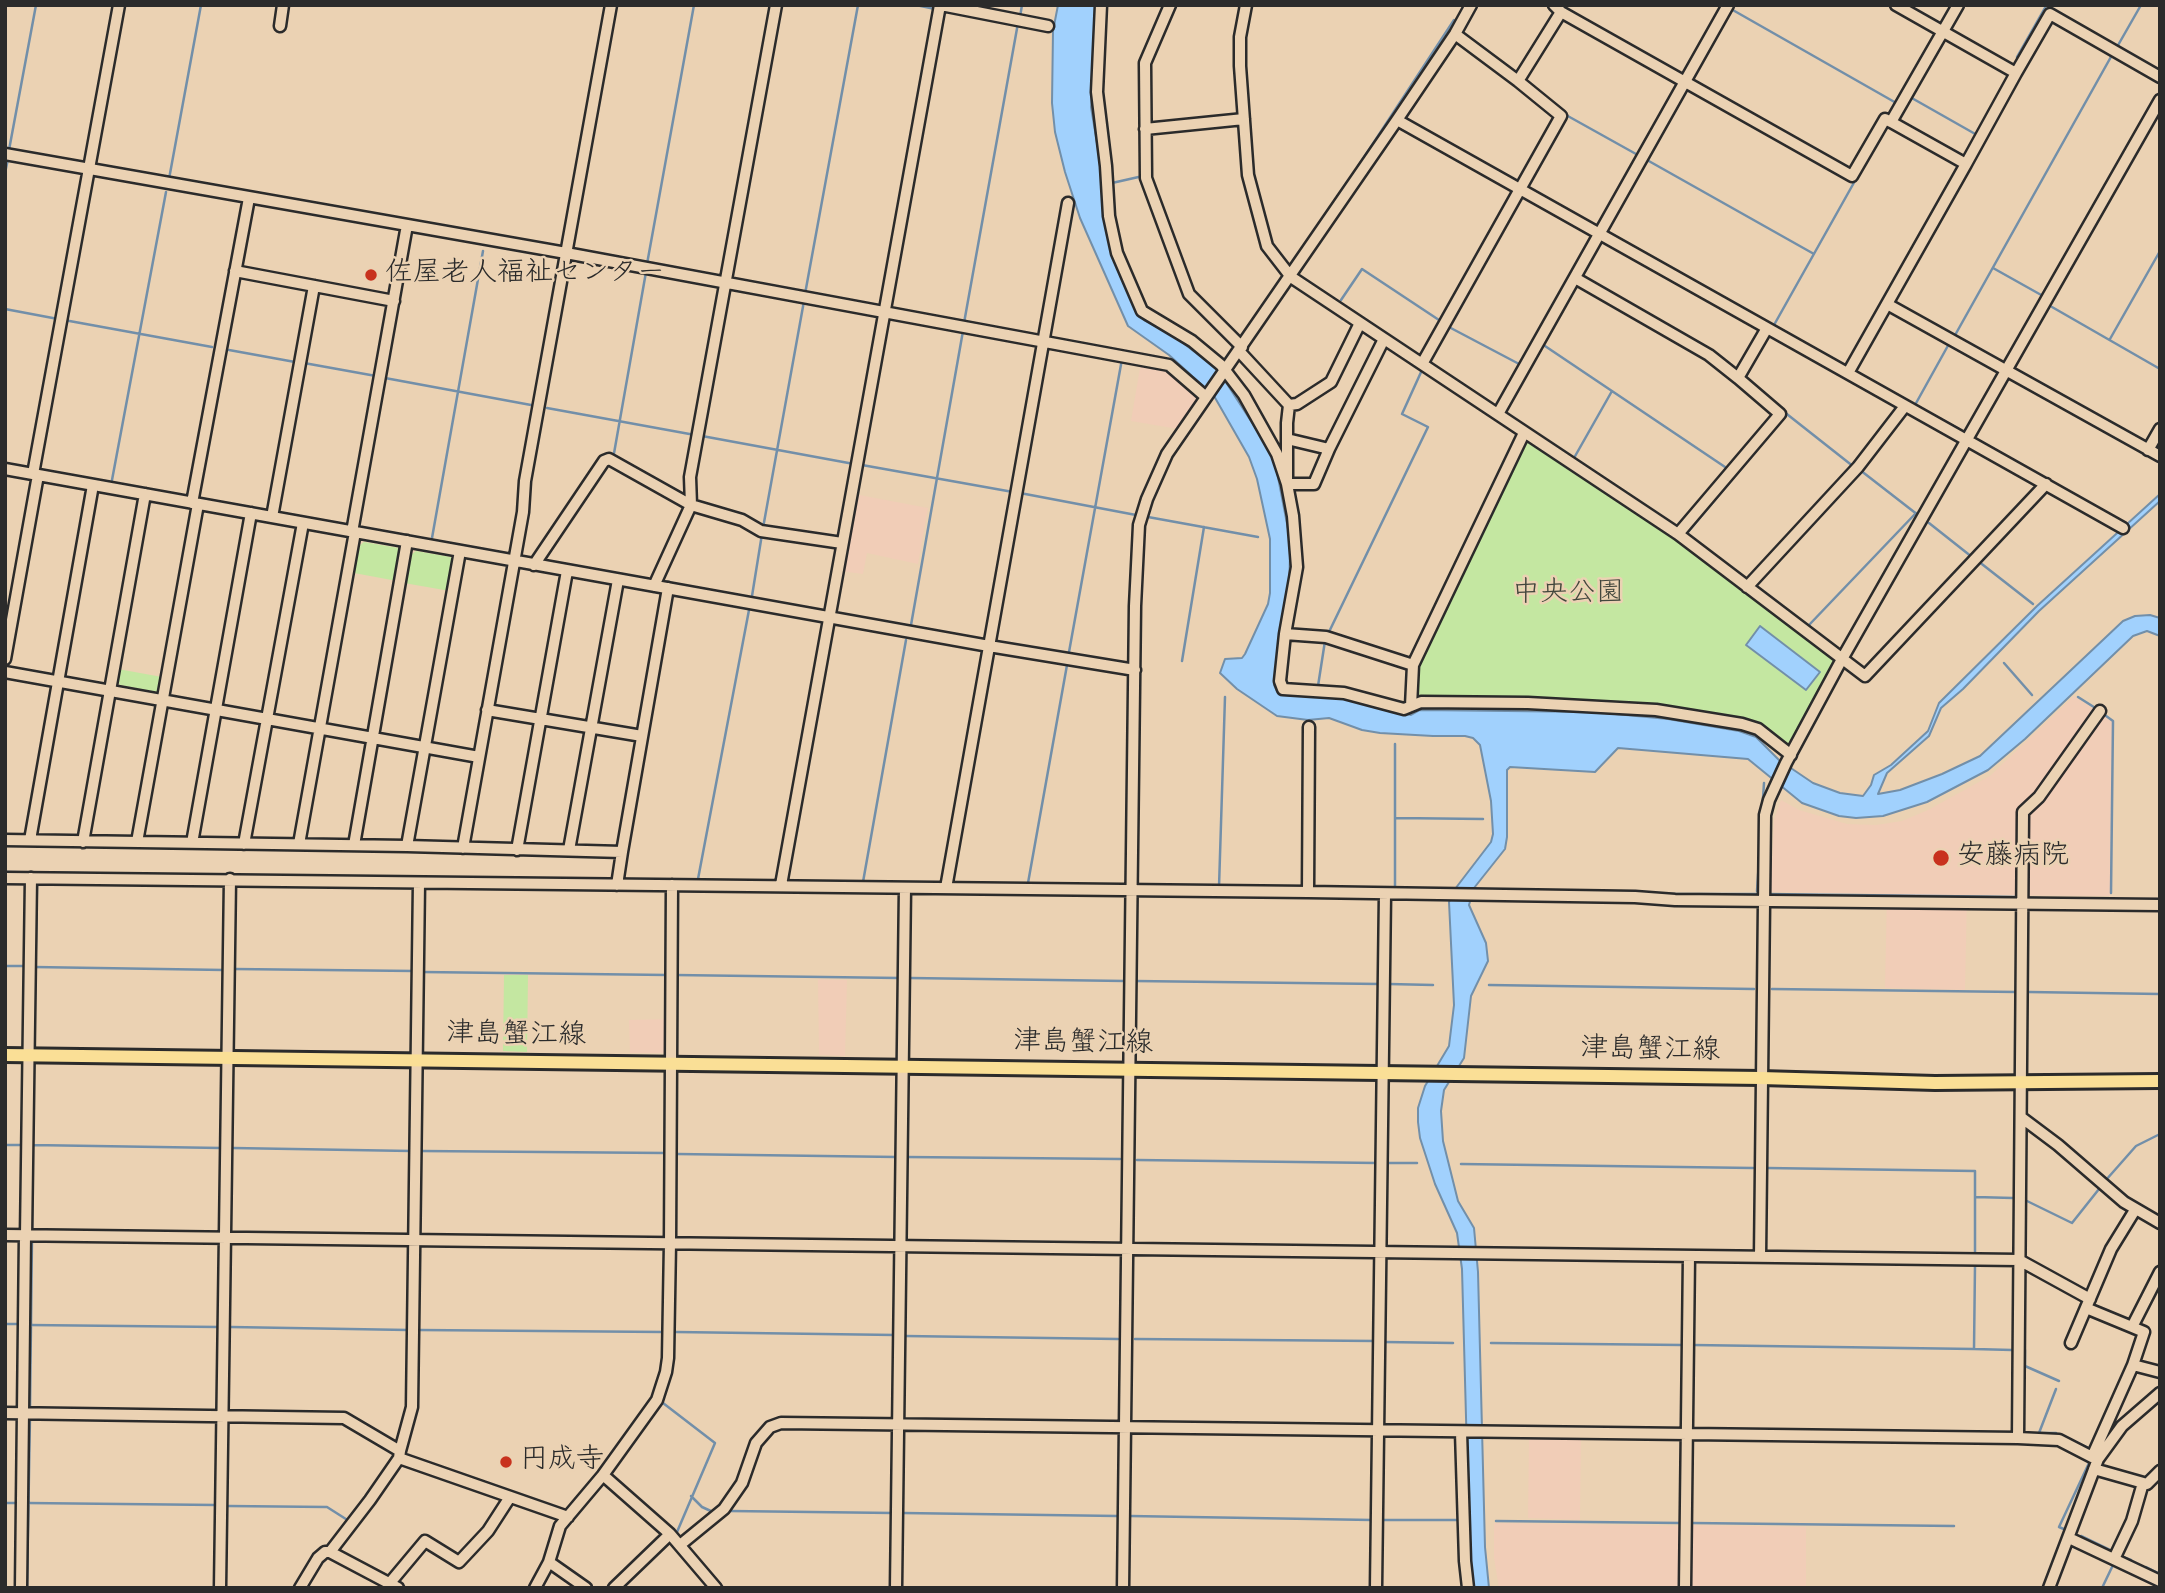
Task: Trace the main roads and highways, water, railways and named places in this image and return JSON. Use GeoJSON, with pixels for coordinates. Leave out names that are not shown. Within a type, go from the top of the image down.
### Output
{"type":"FeatureCollection","features":[{"type":"Feature","properties":{"kind":"main road","name":"津島蟹江線"},"geometry":{"type":"LineString","coordinates":[[5,1055],[1761,1078],[1935,1083],[2160,1080]]}},
{"type":"Feature","properties":{"kind":"water"},"geometry":{"type":"Polygon","coordinates":[[[1058,5],[1095,5],[1091,107],[1102,173],[1106,222],[1115,262],[1138,314],[1174,336],[1218,370],[1269,449],[1277,472],[1289,534],[1290,556],[1289,586],[1274,685],[1278,693],[1348,699],[1411,715],[1420,710],[1594,712],[1668,719],[1739,731],[1756,737],[1779,760],[1813,783],[1840,793],[1863,796],[1874,775],[1891,765],[1928,731],[1939,703],[2037,606],[2160,494],[2160,501],[2039,611],[1941,708],[1929,736],[1887,773],[1878,794],[1900,790],[1980,756],[2123,621],[2135,616],[2150,615],[2160,618],[2160,636],[2147,631],[2133,636],[2025,739],[1988,770],[1927,802],[1883,816],[1839,816],[1802,803],[1748,759],[1618,748],[1595,772],[1510,767],[1507,770],[1505,849],[1474,888],[1469,905],[1486,943],[1488,961],[1471,996],[1464,1058],[1444,1090],[1441,1111],[1443,1141],[1458,1201],[1474,1228],[1478,1272],[1485,1547],[1489,1588],[1472,1588],[1462,1269],[1457,1233],[1435,1184],[1420,1138],[1418,1122],[1418,1108],[1425,1086],[1449,1046],[1454,1005],[1449,902],[1455,889],[1491,842],[1493,834],[1491,801],[1480,745],[1473,738],[1465,736],[1380,733],[1362,730],[1329,718],[1308,720],[1277,716],[1237,689],[1220,673],[1225,659],[1242,658],[1245,654],[1268,604],[1270,539],[1257,479],[1249,457],[1214,396],[1169,355],[1128,326],[1080,218],[1055,132],[1052,103],[1053,31],[1058,5]]]}},
{"type":"Feature","properties":{"kind":"water"},"geometry":{"type":"Polygon","coordinates":[[[1760,626],[1820,672],[1806,690],[1746,645],[1760,626]]]}},
{"type":"Feature","properties":{"kind":"waterway"},"geometry":{"type":"LineString","coordinates":[[9,150],[36,5]]}},
{"type":"Feature","properties":{"kind":"waterway"},"geometry":{"type":"LineString","coordinates":[[169,179],[201,5]]}},
{"type":"Feature","properties":{"kind":"waterway"},"geometry":{"type":"LineString","coordinates":[[647,264],[694,5]]}},
{"type":"Feature","properties":{"kind":"waterway"},"geometry":{"type":"LineString","coordinates":[[805,294],[858,5]]}},
{"type":"Feature","properties":{"kind":"waterway"},"geometry":{"type":"LineString","coordinates":[[916,5],[935,9]]}},
{"type":"Feature","properties":{"kind":"waterway"},"geometry":{"type":"LineString","coordinates":[[1020,17],[1022,5]]}},
{"type":"Feature","properties":{"kind":"waterway"},"geometry":{"type":"LineString","coordinates":[[2017,57],[2046,6],[2050,5]]}},
{"type":"Feature","properties":{"kind":"waterway"},"geometry":{"type":"LineString","coordinates":[[2117,47],[2141,5]]}},
{"type":"Feature","properties":{"kind":"waterway"},"geometry":{"type":"LineString","coordinates":[[1731,9],[1898,104]]}},
{"type":"Feature","properties":{"kind":"waterway"},"geometry":{"type":"LineString","coordinates":[[944,11],[956,13]]}},
{"type":"Feature","properties":{"kind":"waterway"},"geometry":{"type":"LineString","coordinates":[[1359,165],[1454,20]]}},
{"type":"Feature","properties":{"kind":"waterway"},"geometry":{"type":"LineString","coordinates":[[964,323],[1018,23]]}},
{"type":"Feature","properties":{"kind":"waterway"},"geometry":{"type":"LineString","coordinates":[[1954,337],[2112,55]]}},
{"type":"Feature","properties":{"kind":"waterway"},"geometry":{"type":"LineString","coordinates":[[1910,97],[1977,135],[1978,133]]}},
{"type":"Feature","properties":{"kind":"waterway"},"geometry":{"type":"LineString","coordinates":[[1566,115],[1636,154]]}},
{"type":"Feature","properties":{"kind":"waterway"},"geometry":{"type":"LineString","coordinates":[[5,173],[8,159]]}},
{"type":"Feature","properties":{"kind":"waterway"},"geometry":{"type":"LineString","coordinates":[[1647,160],[1814,254]]}},
{"type":"Feature","properties":{"kind":"waterway"},"geometry":{"type":"LineString","coordinates":[[1774,325],[1865,163]]}},
{"type":"Feature","properties":{"kind":"waterway"},"geometry":{"type":"LineString","coordinates":[[1112,183],[1143,176]]}},
{"type":"Feature","properties":{"kind":"waterway"},"geometry":{"type":"LineString","coordinates":[[112,480],[166,192]]}},
{"type":"Feature","properties":{"kind":"waterway"},"geometry":{"type":"LineString","coordinates":[[432,538],[483,251]]}},
{"type":"Feature","properties":{"kind":"waterway"},"geometry":{"type":"LineString","coordinates":[[2110,339],[2160,251]]}},
{"type":"Feature","properties":{"kind":"waterway"},"geometry":{"type":"LineString","coordinates":[[1993,268],[2043,296]]}},
{"type":"Feature","properties":{"kind":"waterway"},"geometry":{"type":"LineString","coordinates":[[1341,300],[1362,269],[1442,322]]}},
{"type":"Feature","properties":{"kind":"waterway"},"geometry":{"type":"LineString","coordinates":[[613,459],[646,272]]}},
{"type":"Feature","properties":{"kind":"waterway"},"geometry":{"type":"LineString","coordinates":[[763,528],[804,301]]}},
{"type":"Feature","properties":{"kind":"waterway"},"geometry":{"type":"LineString","coordinates":[[2052,307],[2160,369]]}},
{"type":"Feature","properties":{"kind":"waterway"},"geometry":{"type":"LineString","coordinates":[[5,309],[58,319]]}},
{"type":"Feature","properties":{"kind":"waterway"},"geometry":{"type":"LineString","coordinates":[[64,320],[212,347]]}},
{"type":"Feature","properties":{"kind":"waterway"},"geometry":{"type":"LineString","coordinates":[[1659,321],[1678,331]]}},
{"type":"Feature","properties":{"kind":"waterway"},"geometry":{"type":"LineString","coordinates":[[1447,326],[1521,365]]}},
{"type":"Feature","properties":{"kind":"waterway"},"geometry":{"type":"LineString","coordinates":[[911,625],[963,331]]}},
{"type":"Feature","properties":{"kind":"waterway"},"geometry":{"type":"LineString","coordinates":[[1950,342],[1915,405],[1959,429]]}},
{"type":"Feature","properties":{"kind":"waterway"},"geometry":{"type":"LineString","coordinates":[[1542,344],[1728,469]]}},
{"type":"Feature","properties":{"kind":"waterway"},"geometry":{"type":"LineString","coordinates":[[229,350],[295,362]]}},
{"type":"Feature","properties":{"kind":"waterway"},"geometry":{"type":"LineString","coordinates":[[1069,652],[1122,359]]}},
{"type":"Feature","properties":{"kind":"waterway"},"geometry":{"type":"LineString","coordinates":[[1745,379],[1753,361]]}},
{"type":"Feature","properties":{"kind":"waterway"},"geometry":{"type":"LineString","coordinates":[[304,363],[376,376]]}},
{"type":"Feature","properties":{"kind":"waterway"},"geometry":{"type":"LineString","coordinates":[[1328,634],[1428,427],[1402,414],[1422,370]]}},
{"type":"Feature","properties":{"kind":"waterway"},"geometry":{"type":"LineString","coordinates":[[385,378],[531,405]]}},
{"type":"Feature","properties":{"kind":"waterway"},"geometry":{"type":"LineString","coordinates":[[1574,458],[1612,391]]}},
{"type":"Feature","properties":{"kind":"waterway"},"geometry":{"type":"LineString","coordinates":[[547,408],[695,435]]}},
{"type":"Feature","properties":{"kind":"waterway"},"geometry":{"type":"LineString","coordinates":[[1783,411],[1854,467]]}},
{"type":"Feature","properties":{"kind":"waterway"},"geometry":{"type":"LineString","coordinates":[[1688,532],[1787,414]]}},
{"type":"Feature","properties":{"kind":"waterway"},"geometry":{"type":"LineString","coordinates":[[702,436],[854,464]]}},
{"type":"Feature","properties":{"kind":"waterway"},"geometry":{"type":"LineString","coordinates":[[862,465],[1013,492]]}},
{"type":"Feature","properties":{"kind":"waterway"},"geometry":{"type":"LineString","coordinates":[[1860,470],[1918,515]]}},
{"type":"Feature","properties":{"kind":"waterway"},"geometry":{"type":"LineString","coordinates":[[1020,493],[1136,515]]}},
{"type":"Feature","properties":{"kind":"waterway"},"geometry":{"type":"LineString","coordinates":[[1809,625],[1916,513]]}},
{"type":"Feature","properties":{"kind":"waterway"},"geometry":{"type":"LineString","coordinates":[[1148,517],[1258,537]]}},
{"type":"Feature","properties":{"kind":"waterway"},"geometry":{"type":"LineString","coordinates":[[1929,523],[1972,557]]}},
{"type":"Feature","properties":{"kind":"waterway"},"geometry":{"type":"LineString","coordinates":[[1182,661],[1204,527]]}},
{"type":"Feature","properties":{"kind":"waterway"},"geometry":{"type":"LineString","coordinates":[[752,596],[762,534]]}},
{"type":"Feature","properties":{"kind":"waterway"},"geometry":{"type":"LineString","coordinates":[[1978,561],[2033,604]]}},
{"type":"Feature","properties":{"kind":"waterway"},"geometry":{"type":"LineString","coordinates":[[698,879],[749,610]]}},
{"type":"Feature","properties":{"kind":"waterway"},"geometry":{"type":"LineString","coordinates":[[863,882],[906,640]]}},
{"type":"Feature","properties":{"kind":"waterway"},"geometry":{"type":"LineString","coordinates":[[1318,686],[1325,641]]}},
{"type":"Feature","properties":{"kind":"waterway"},"geometry":{"type":"LineString","coordinates":[[2004,663],[2032,695]]}},
{"type":"Feature","properties":{"kind":"waterway"},"geometry":{"type":"LineString","coordinates":[[1028,883],[1067,665]]}},
{"type":"Feature","properties":{"kind":"waterway"},"geometry":{"type":"LineString","coordinates":[[1219,887],[1225,697]]}},
{"type":"Feature","properties":{"kind":"waterway"},"geometry":{"type":"LineString","coordinates":[[2078,697],[2097,709]]}},
{"type":"Feature","properties":{"kind":"waterway"},"geometry":{"type":"LineString","coordinates":[[2102,713],[2113,721],[2111,893]]}},
{"type":"Feature","properties":{"kind":"waterway"},"geometry":{"type":"LineString","coordinates":[[1395,744],[1395,888]]}},
{"type":"Feature","properties":{"kind":"waterway"},"geometry":{"type":"LineString","coordinates":[[1757,891],[1764,783]]}},
{"type":"Feature","properties":{"kind":"waterway"},"geometry":{"type":"LineString","coordinates":[[1396,818],[1483,819]]}},
{"type":"Feature","properties":{"kind":"waterway"},"geometry":{"type":"LineString","coordinates":[[5,872],[415,878]]}},
{"type":"Feature","properties":{"kind":"waterway"},"geometry":{"type":"LineString","coordinates":[[642,880],[779,881]]}},
{"type":"Feature","properties":{"kind":"waterway"},"geometry":{"type":"LineString","coordinates":[[786,881],[940,883]]}},
{"type":"Feature","properties":{"kind":"waterway"},"geometry":{"type":"LineString","coordinates":[[957,883],[1101,885]]}},
{"type":"Feature","properties":{"kind":"waterway"},"geometry":{"type":"LineString","coordinates":[[34,1041],[37,886]]}},
{"type":"Feature","properties":{"kind":"waterway"},"geometry":{"type":"LineString","coordinates":[[1357,888],[1413,889]]}},
{"type":"Feature","properties":{"kind":"waterway"},"geometry":{"type":"LineString","coordinates":[[1655,894],[1761,894]]}},
{"type":"Feature","properties":{"kind":"waterway"},"geometry":{"type":"LineString","coordinates":[[1767,894],[2019,897]]}},
{"type":"Feature","properties":{"kind":"waterway"},"geometry":{"type":"LineString","coordinates":[[2028,898],[2160,900]]}},
{"type":"Feature","properties":{"kind":"waterway"},"geometry":{"type":"LineString","coordinates":[[5,966],[25,966]]}},
{"type":"Feature","properties":{"kind":"waterway"},"geometry":{"type":"LineString","coordinates":[[34,967],[224,970]]}},
{"type":"Feature","properties":{"kind":"waterway"},"geometry":{"type":"LineString","coordinates":[[234,969],[414,971]]}},
{"type":"Feature","properties":{"kind":"waterway"},"geometry":{"type":"LineString","coordinates":[[422,972],[667,975]]}},
{"type":"Feature","properties":{"kind":"waterway"},"geometry":{"type":"LineString","coordinates":[[675,975],[899,978]]}},
{"type":"Feature","properties":{"kind":"waterway"},"geometry":{"type":"LineString","coordinates":[[910,978],[1125,981]]}},
{"type":"Feature","properties":{"kind":"waterway"},"geometry":{"type":"LineString","coordinates":[[1135,981],[1380,984]]}},
{"type":"Feature","properties":{"kind":"waterway"},"geometry":{"type":"LineString","coordinates":[[1389,984],[1433,985]]}},
{"type":"Feature","properties":{"kind":"waterway"},"geometry":{"type":"LineString","coordinates":[[1489,985],[1754,989]]}},
{"type":"Feature","properties":{"kind":"waterway"},"geometry":{"type":"LineString","coordinates":[[1772,989],[2017,992]]}},
{"type":"Feature","properties":{"kind":"waterway"},"geometry":{"type":"LineString","coordinates":[[2029,992],[2160,994]]}},
{"type":"Feature","properties":{"kind":"waterway"},"geometry":{"type":"LineString","coordinates":[[32,1231],[33,1068]]}},
{"type":"Feature","properties":{"kind":"waterway"},"geometry":{"type":"LineString","coordinates":[[2106,1180],[2136,1146],[2160,1134]]}},
{"type":"Feature","properties":{"kind":"waterway"},"geometry":{"type":"LineString","coordinates":[[5,1145],[23,1145]]}},
{"type":"Feature","properties":{"kind":"waterway"},"geometry":{"type":"LineString","coordinates":[[32,1145],[221,1148]]}},
{"type":"Feature","properties":{"kind":"waterway"},"geometry":{"type":"LineString","coordinates":[[233,1148],[411,1151]]}},
{"type":"Feature","properties":{"kind":"waterway"},"geometry":{"type":"LineString","coordinates":[[421,1151],[665,1153]]}},
{"type":"Feature","properties":{"kind":"waterway"},"geometry":{"type":"LineString","coordinates":[[677,1154],[897,1157]]}},
{"type":"Feature","properties":{"kind":"waterway"},"geometry":{"type":"LineString","coordinates":[[906,1157],[1120,1159]]}},
{"type":"Feature","properties":{"kind":"waterway"},"geometry":{"type":"LineString","coordinates":[[1137,1160],[1377,1163]]}},
{"type":"Feature","properties":{"kind":"waterway"},"geometry":{"type":"LineString","coordinates":[[1387,1163],[1417,1163]]}},
{"type":"Feature","properties":{"kind":"waterway"},"geometry":{"type":"LineString","coordinates":[[1461,1164],[1753,1168]]}},
{"type":"Feature","properties":{"kind":"waterway"},"geometry":{"type":"LineString","coordinates":[[1767,1168],[1975,1171],[1975,1253]]}},
{"type":"Feature","properties":{"kind":"waterway"},"geometry":{"type":"LineString","coordinates":[[2027,1201],[2072,1223],[2099,1189]]}},
{"type":"Feature","properties":{"kind":"waterway"},"geometry":{"type":"LineString","coordinates":[[1975,1197],[2013,1198]]}},
{"type":"Feature","properties":{"kind":"waterway"},"geometry":{"type":"LineString","coordinates":[[30,1409],[32,1238]]}},
{"type":"Feature","properties":{"kind":"waterway"},"geometry":{"type":"LineString","coordinates":[[1975,1265],[1974,1349],[2012,1350]]}},
{"type":"Feature","properties":{"kind":"waterway"},"geometry":{"type":"LineString","coordinates":[[5,1324],[20,1324]]}},
{"type":"Feature","properties":{"kind":"waterway"},"geometry":{"type":"LineString","coordinates":[[29,1325],[219,1327]]}},
{"type":"Feature","properties":{"kind":"waterway"},"geometry":{"type":"LineString","coordinates":[[231,1327],[408,1330]]}},
{"type":"Feature","properties":{"kind":"waterway"},"geometry":{"type":"LineString","coordinates":[[419,1330],[663,1332]]}},
{"type":"Feature","properties":{"kind":"waterway"},"geometry":{"type":"LineString","coordinates":[[676,1332],[895,1335]]}},
{"type":"Feature","properties":{"kind":"waterway"},"geometry":{"type":"LineString","coordinates":[[905,1336],[1118,1339]]}},
{"type":"Feature","properties":{"kind":"waterway"},"geometry":{"type":"LineString","coordinates":[[1135,1339],[1376,1341]]}},
{"type":"Feature","properties":{"kind":"waterway"},"geometry":{"type":"LineString","coordinates":[[1384,1342],[1453,1343]]}},
{"type":"Feature","properties":{"kind":"waterway"},"geometry":{"type":"LineString","coordinates":[[1491,1343],[1682,1345]]}},
{"type":"Feature","properties":{"kind":"waterway"},"geometry":{"type":"LineString","coordinates":[[1693,1345],[1974,1349]]}},
{"type":"Feature","properties":{"kind":"waterway"},"geometry":{"type":"LineString","coordinates":[[2025,1350],[2025,1366],[2059,1381]]}},
{"type":"Feature","properties":{"kind":"waterway"},"geometry":{"type":"LineString","coordinates":[[2056,1389],[2039,1433],[2056,1433]]}},
{"type":"Feature","properties":{"kind":"waterway"},"geometry":{"type":"LineString","coordinates":[[663,1403],[715,1443],[677,1532]]}},
{"type":"Feature","properties":{"kind":"waterway"},"geometry":{"type":"LineString","coordinates":[[27,1588],[30,1416]]}},
{"type":"Feature","properties":{"kind":"waterway"},"geometry":{"type":"LineString","coordinates":[[2067,1438],[2090,1449]]}},
{"type":"Feature","properties":{"kind":"waterway"},"geometry":{"type":"LineString","coordinates":[[2066,1530],[2059,1527],[2089,1463]]}},
{"type":"Feature","properties":{"kind":"waterway"},"geometry":{"type":"LineString","coordinates":[[691,1496],[702,1507],[713,1512]]}},
{"type":"Feature","properties":{"kind":"waterway"},"geometry":{"type":"LineString","coordinates":[[5,1503],[17,1503]]}},
{"type":"Feature","properties":{"kind":"waterway"},"geometry":{"type":"LineString","coordinates":[[27,1503],[216,1505]]}},
{"type":"Feature","properties":{"kind":"waterway"},"geometry":{"type":"LineString","coordinates":[[228,1506],[327,1507],[349,1521]]}},
{"type":"Feature","properties":{"kind":"waterway"},"geometry":{"type":"LineString","coordinates":[[730,1511],[893,1513]]}},
{"type":"Feature","properties":{"kind":"waterway"},"geometry":{"type":"LineString","coordinates":[[903,1513],[1117,1516]]}},
{"type":"Feature","properties":{"kind":"waterway"},"geometry":{"type":"LineString","coordinates":[[1130,1516],[1372,1520]]}},
{"type":"Feature","properties":{"kind":"waterway"},"geometry":{"type":"LineString","coordinates":[[1381,1520],[1458,1520]]}},
{"type":"Feature","properties":{"kind":"waterway"},"geometry":{"type":"LineString","coordinates":[[1496,1521],[1680,1523]]}},
{"type":"Feature","properties":{"kind":"waterway"},"geometry":{"type":"LineString","coordinates":[[1692,1523],[1954,1526]]}},
{"type":"Feature","properties":{"kind":"waterway"},"geometry":{"type":"LineString","coordinates":[[2081,1536],[2112,1551]]}},
{"type":"Feature","properties":{"kind":"waterway"},"geometry":{"type":"LineString","coordinates":[[673,1545],[702,1579]]}},
{"type":"Feature","properties":{"kind":"waterway"},"geometry":{"type":"LineString","coordinates":[[2120,1556],[2131,1560]]}},
{"type":"Feature","properties":{"kind":"waterway"},"geometry":{"type":"LineString","coordinates":[[2102,1588],[2113,1565]]}},
{"type":"Feature","properties":{"kind":"waterway"},"geometry":{"type":"LineString","coordinates":[[2146,1567],[2160,1574]]}},
{"type":"Feature","properties":{"kind":"waterway"},"geometry":{"type":"LineString","coordinates":[[706,1585],[709,1588]]}},
{"type":"Feature","properties":{"kind":"place","name":"佐屋老人福祉センター"},"geometry":{"type":"Point","coordinates":[371,275]}},
{"type":"Feature","properties":{"kind":"place","name":"安藤病院"},"geometry":{"type":"Point","coordinates":[1941,858]}},
{"type":"Feature","properties":{"kind":"place","name":"円成寺"},"geometry":{"type":"Point","coordinates":[506,1462]}},
{"type":"Feature","properties":{"kind":"park label","name":"中央公園"},"geometry":{"type":"Point","coordinates":[1568,595]}}]}
